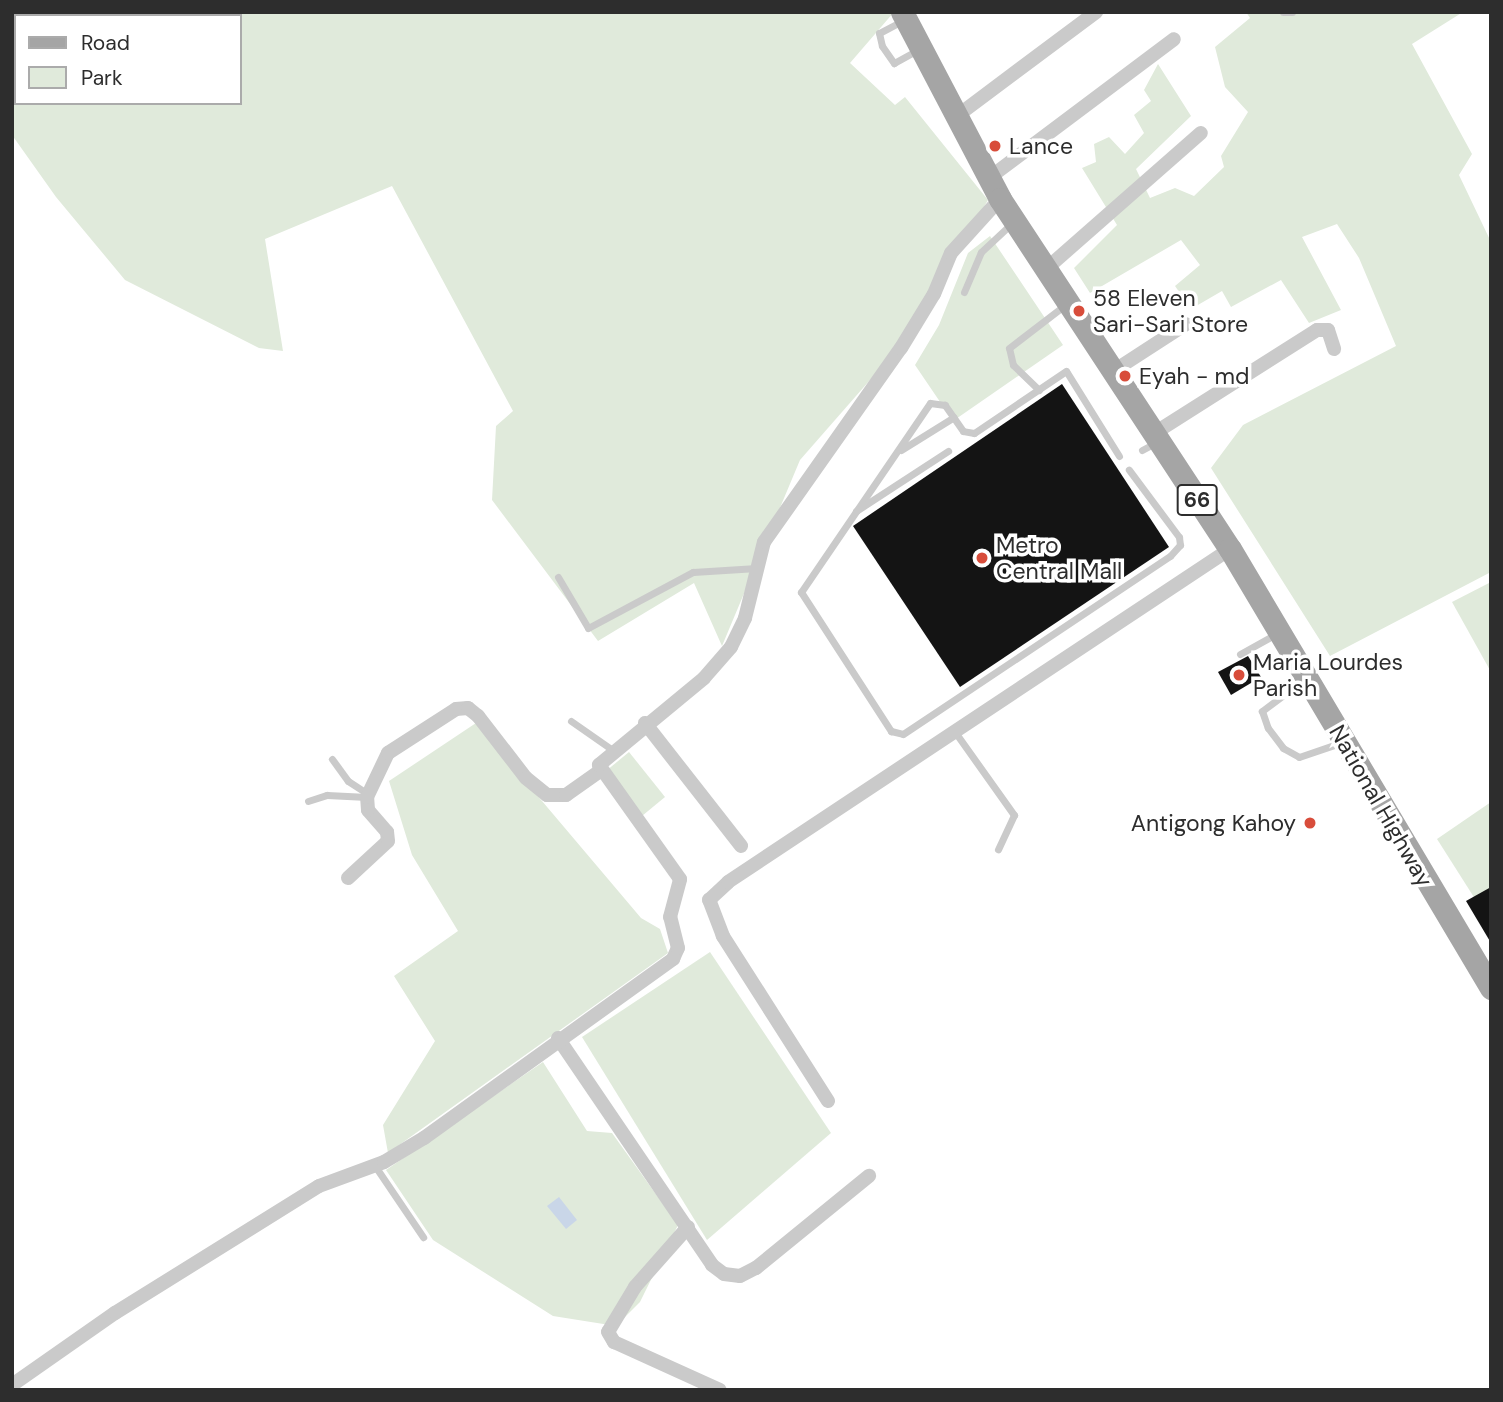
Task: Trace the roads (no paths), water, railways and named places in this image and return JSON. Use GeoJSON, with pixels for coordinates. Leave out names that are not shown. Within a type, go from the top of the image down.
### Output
{"type":"FeatureCollection","features":[{"type":"Feature","properties":{"kind":"main road","name":"National Highway"},"geometry":{"type":"LineString","coordinates":[[904,16],[1000,199],[1112,372],[1151,442],[1230,549],[1491,988]]}},
{"type":"Feature","properties":{"kind":"street"},"geometry":{"type":"LineString","coordinates":[[957,116],[1096,12]]}},
{"type":"Feature","properties":{"kind":"street"},"geometry":{"type":"LineString","coordinates":[[989,178],[1174,39]]}},
{"type":"Feature","properties":{"kind":"street"},"geometry":{"type":"LineString","coordinates":[[1046,269],[1201,133]]}},
{"type":"Feature","properties":{"kind":"street"},"geometry":{"type":"LineString","coordinates":[[12,1385],[115,1313],[319,1186],[374,1166],[464,1110],[558,1038],[673,959],[678,948],[670,917],[680,879],[600,771],[599,765],[645,723],[704,678],[731,647],[746,618],[764,542],[901,348],[934,294],[951,253],[1000,199]]}},
{"type":"Feature","properties":{"kind":"street"},"geometry":{"type":"LineString","coordinates":[[1112,372],[1186,324]]}},
{"type":"Feature","properties":{"kind":"street"},"geometry":{"type":"LineString","coordinates":[[1151,442],[1317,330],[1328,330],[1334,349]]}},
{"type":"Feature","properties":{"kind":"street"},"geometry":{"type":"LineString","coordinates":[[828,1101],[723,936],[709,900],[727,882],[1230,549]]}},
{"type":"Feature","properties":{"kind":"street"},"geometry":{"type":"LineString","coordinates":[[348,878],[388,841],[387,832],[369,810],[368,795],[397,744],[456,709],[468,708],[478,716],[526,778],[547,795],[566,795],[600,771]]}},
{"type":"Feature","properties":{"kind":"street"},"geometry":{"type":"LineString","coordinates":[[645,723],[741,846]]}},
{"type":"Feature","properties":{"kind":"street"},"geometry":{"type":"LineString","coordinates":[[558,1038],[712,1265],[724,1274],[740,1276],[757,1268],[869,1176]]}},
{"type":"Feature","properties":{"kind":"street"},"geometry":{"type":"LineString","coordinates":[[688,1227],[635,1287],[608,1332],[614,1342],[720,1390]]}},
{"type":"Feature","properties":{"kind":"lane"},"geometry":{"type":"LineString","coordinates":[[1283,12],[1292,12]]}},
{"type":"Feature","properties":{"kind":"lane"},"geometry":{"type":"LineString","coordinates":[[904,16],[879,33],[882,46],[894,63],[920,48]]}},
{"type":"Feature","properties":{"kind":"lane"},"geometry":{"type":"LineString","coordinates":[[964,292],[981,252],[1014,221]]}},
{"type":"Feature","properties":{"kind":"lane"},"geometry":{"type":"LineString","coordinates":[[1039,390],[1013,365],[1009,348],[1069,303]]}},
{"type":"Feature","properties":{"kind":"lane"},"geometry":{"type":"LineString","coordinates":[[1119,456],[1073,375],[1066,371],[974,433],[963,431],[945,405],[934,401],[853,513],[801,592],[896,735],[1170,556],[1181,545],[1129,470]]}},
{"type":"Feature","properties":{"kind":"lane"},"geometry":{"type":"LineString","coordinates":[[896,453],[954,418]]}},
{"type":"Feature","properties":{"kind":"lane"},"geometry":{"type":"LineString","coordinates":[[853,513],[948,451]]}},
{"type":"Feature","properties":{"kind":"lane"},"geometry":{"type":"LineString","coordinates":[[558,577],[588,628],[693,572],[757,568]]}},
{"type":"Feature","properties":{"kind":"lane"},"geometry":{"type":"LineString","coordinates":[[1240,654],[1280,632]]}},
{"type":"Feature","properties":{"kind":"lane"},"geometry":{"type":"LineString","coordinates":[[1306,679],[1262,710],[1268,728],[1283,748],[1299,758],[1343,741]]}},
{"type":"Feature","properties":{"kind":"lane"},"geometry":{"type":"LineString","coordinates":[[571,721],[614,751]]}},
{"type":"Feature","properties":{"kind":"lane"},"geometry":{"type":"LineString","coordinates":[[955,732],[1014,815],[998,849]]}},
{"type":"Feature","properties":{"kind":"lane"},"geometry":{"type":"LineString","coordinates":[[332,759],[348,781],[368,795]]}},
{"type":"Feature","properties":{"kind":"lane"},"geometry":{"type":"LineString","coordinates":[[308,801],[327,795],[368,795]]}},
{"type":"Feature","properties":{"kind":"lane"},"geometry":{"type":"LineString","coordinates":[[374,1166],[423,1237]]}},
{"type":"Feature","properties":{"kind":"water"},"geometry":{"type":"Polygon","coordinates":[[[559,1197],[577,1220],[566,1229],[547,1206],[559,1197]]]}},
{"type":"Feature","properties":{"kind":"place","name":"Lance"},"geometry":{"type":"Point","coordinates":[995,146]}},
{"type":"Feature","properties":{"kind":"place","name":"58 Eleven Sari-Sari Store"},"geometry":{"type":"Point","coordinates":[1079,311]}},
{"type":"Feature","properties":{"kind":"place","name":"Eyah - md"},"geometry":{"type":"Point","coordinates":[1125,376]}},
{"type":"Feature","properties":{"kind":"place","name":"Metro Central Mall"},"geometry":{"type":"Point","coordinates":[982,558]}},
{"type":"Feature","properties":{"kind":"place","name":"Maria Lourdes Parish"},"geometry":{"type":"Point","coordinates":[1239,675]}},
{"type":"Feature","properties":{"kind":"place","name":"Antigong Kahoy"},"geometry":{"type":"Point","coordinates":[1310,823]}}]}
